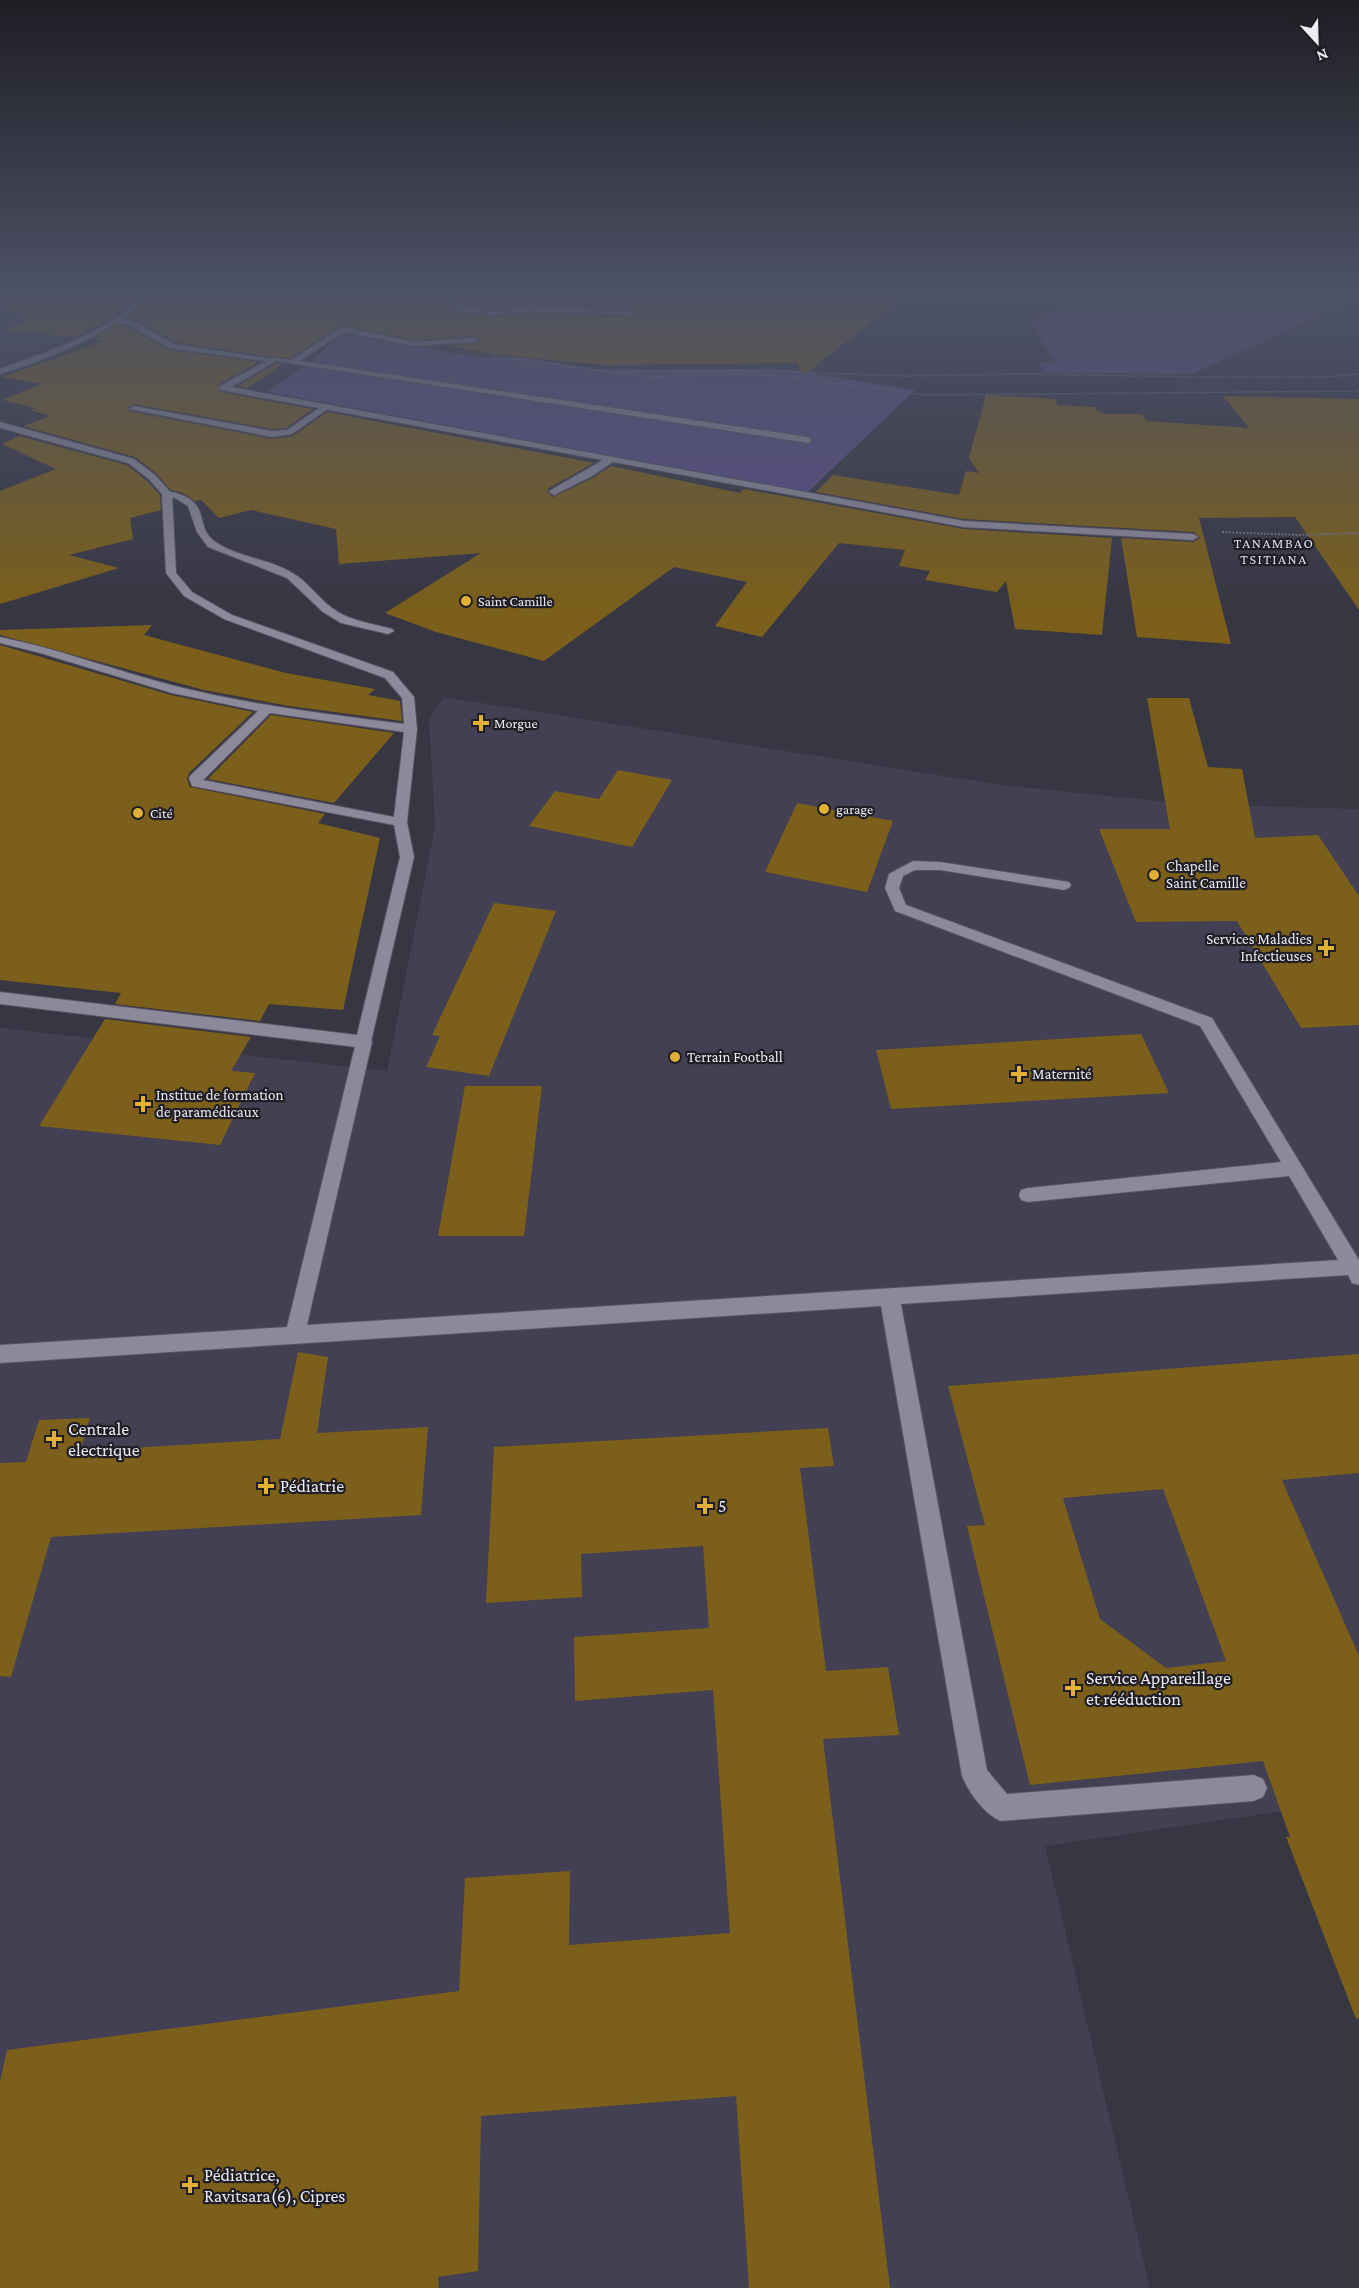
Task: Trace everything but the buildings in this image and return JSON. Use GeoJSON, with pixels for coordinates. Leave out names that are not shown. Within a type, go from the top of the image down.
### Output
{"type":"FeatureCollection","features":[{"type":"Feature","properties":{"kind":"street"},"geometry":{"type":"LineString","coordinates":[[280,398],[964,524],[1193,537]]}},
{"type":"Feature","properties":{"kind":"street"},"geometry":{"type":"LineString","coordinates":[[529,398],[807,440]]}},
{"type":"Feature","properties":{"kind":"street"},"geometry":{"type":"LineString","coordinates":[[133,409],[272,434],[289,432],[328,406]]}},
{"type":"Feature","properties":{"kind":"street"},"geometry":{"type":"LineString","coordinates":[[0,425],[131,461],[152,477],[167,494],[178,496],[192,504],[202,532],[212,545],[291,576],[327,610],[345,621],[388,631]]}},
{"type":"Feature","properties":{"kind":"street"},"geometry":{"type":"LineString","coordinates":[[554,492],[590,474],[610,460]]}},
{"type":"Feature","properties":{"kind":"street"},"geometry":{"type":"LineString","coordinates":[[167,494],[171,573],[188,594],[228,617],[389,675],[408,697],[411,729],[400,822],[407,857],[295,1334]]}},
{"type":"Feature","properties":{"kind":"street"},"geometry":{"type":"LineString","coordinates":[[0,640],[175,690],[267,709],[411,729]]}},
{"type":"Feature","properties":{"kind":"street"},"geometry":{"type":"LineString","coordinates":[[267,709],[196,778],[197,783],[400,822]]}},
{"type":"Feature","properties":{"kind":"street"},"geometry":{"type":"LineString","coordinates":[[0,1354],[889,1296],[1355,1272],[1206,1022],[900,908],[892,888],[897,874],[913,865],[940,866],[1064,885]]}},
{"type":"Feature","properties":{"kind":"street"},"geometry":{"type":"LineString","coordinates":[[0,998],[364,1042]]}},
{"type":"Feature","properties":{"kind":"street"},"geometry":{"type":"LineString","coordinates":[[1028,1195],[1293,1168]]}},
{"type":"Feature","properties":{"kind":"street"},"geometry":{"type":"LineString","coordinates":[[889,1296],[975,1776],[1001,1808],[1254,1788]]}},
{"type":"Feature","properties":{"kind":"path"},"geometry":{"type":"LineString","coordinates":[[1193,537],[1212,532],[1298,535],[1359,533]]}},
{"type":"Feature","properties":{"kind":"shaded area"},"geometry":{"type":"Polygon","coordinates":[[[298,398],[907,398],[808,492],[298,398]]]}},
{"type":"Feature","properties":{"kind":"shaded area"},"geometry":{"type":"Polygon","coordinates":[[[444,697],[1001,785],[1188,804],[1359,809],[1359,1800],[1045,1846],[1150,2288],[0,2288],[0,1028],[387,1071],[435,827],[429,719],[444,697]]]}},
{"type":"Feature","properties":{"kind":"place","name":"Saint Camille"},"geometry":{"type":"Point","coordinates":[466,601]}},
{"type":"Feature","properties":{"kind":"place","name":"Morgue"},"geometry":{"type":"Point","coordinates":[481,723]}},
{"type":"Feature","properties":{"kind":"place","name":"garage"},"geometry":{"type":"Point","coordinates":[824,809]}},
{"type":"Feature","properties":{"kind":"place","name":"Cité"},"geometry":{"type":"Point","coordinates":[138,813]}},
{"type":"Feature","properties":{"kind":"place","name":"Chapelle Saint Camille"},"geometry":{"type":"Point","coordinates":[1154,875]}},
{"type":"Feature","properties":{"kind":"place","name":"Services Maladies Infectieuses"},"geometry":{"type":"Point","coordinates":[1326,948]}},
{"type":"Feature","properties":{"kind":"place","name":"Terrain Football"},"geometry":{"type":"Point","coordinates":[675,1057]}},
{"type":"Feature","properties":{"kind":"place","name":"Maternité"},"geometry":{"type":"Point","coordinates":[1019,1074]}},
{"type":"Feature","properties":{"kind":"place","name":"Institue de formation de paramédicaux"},"geometry":{"type":"Point","coordinates":[143,1104]}},
{"type":"Feature","properties":{"kind":"place","name":"Centrale electrique"},"geometry":{"type":"Point","coordinates":[54,1439]}},
{"type":"Feature","properties":{"kind":"place","name":"Pédiatrie"},"geometry":{"type":"Point","coordinates":[266,1486]}},
{"type":"Feature","properties":{"kind":"place","name":"5"},"geometry":{"type":"Point","coordinates":[705,1506]}},
{"type":"Feature","properties":{"kind":"place","name":"Service Appareillage et rééduction"},"geometry":{"type":"Point","coordinates":[1073,1688]}},
{"type":"Feature","properties":{"kind":"place","name":"Pédiatrice, Ravitsara(6), Cipres"},"geometry":{"type":"Point","coordinates":[190,2185]}},
{"type":"Feature","properties":{"kind":"district","name":"TANAMBAO TSITIANA"},"geometry":{"type":"Point","coordinates":[1274,552]}}]}
